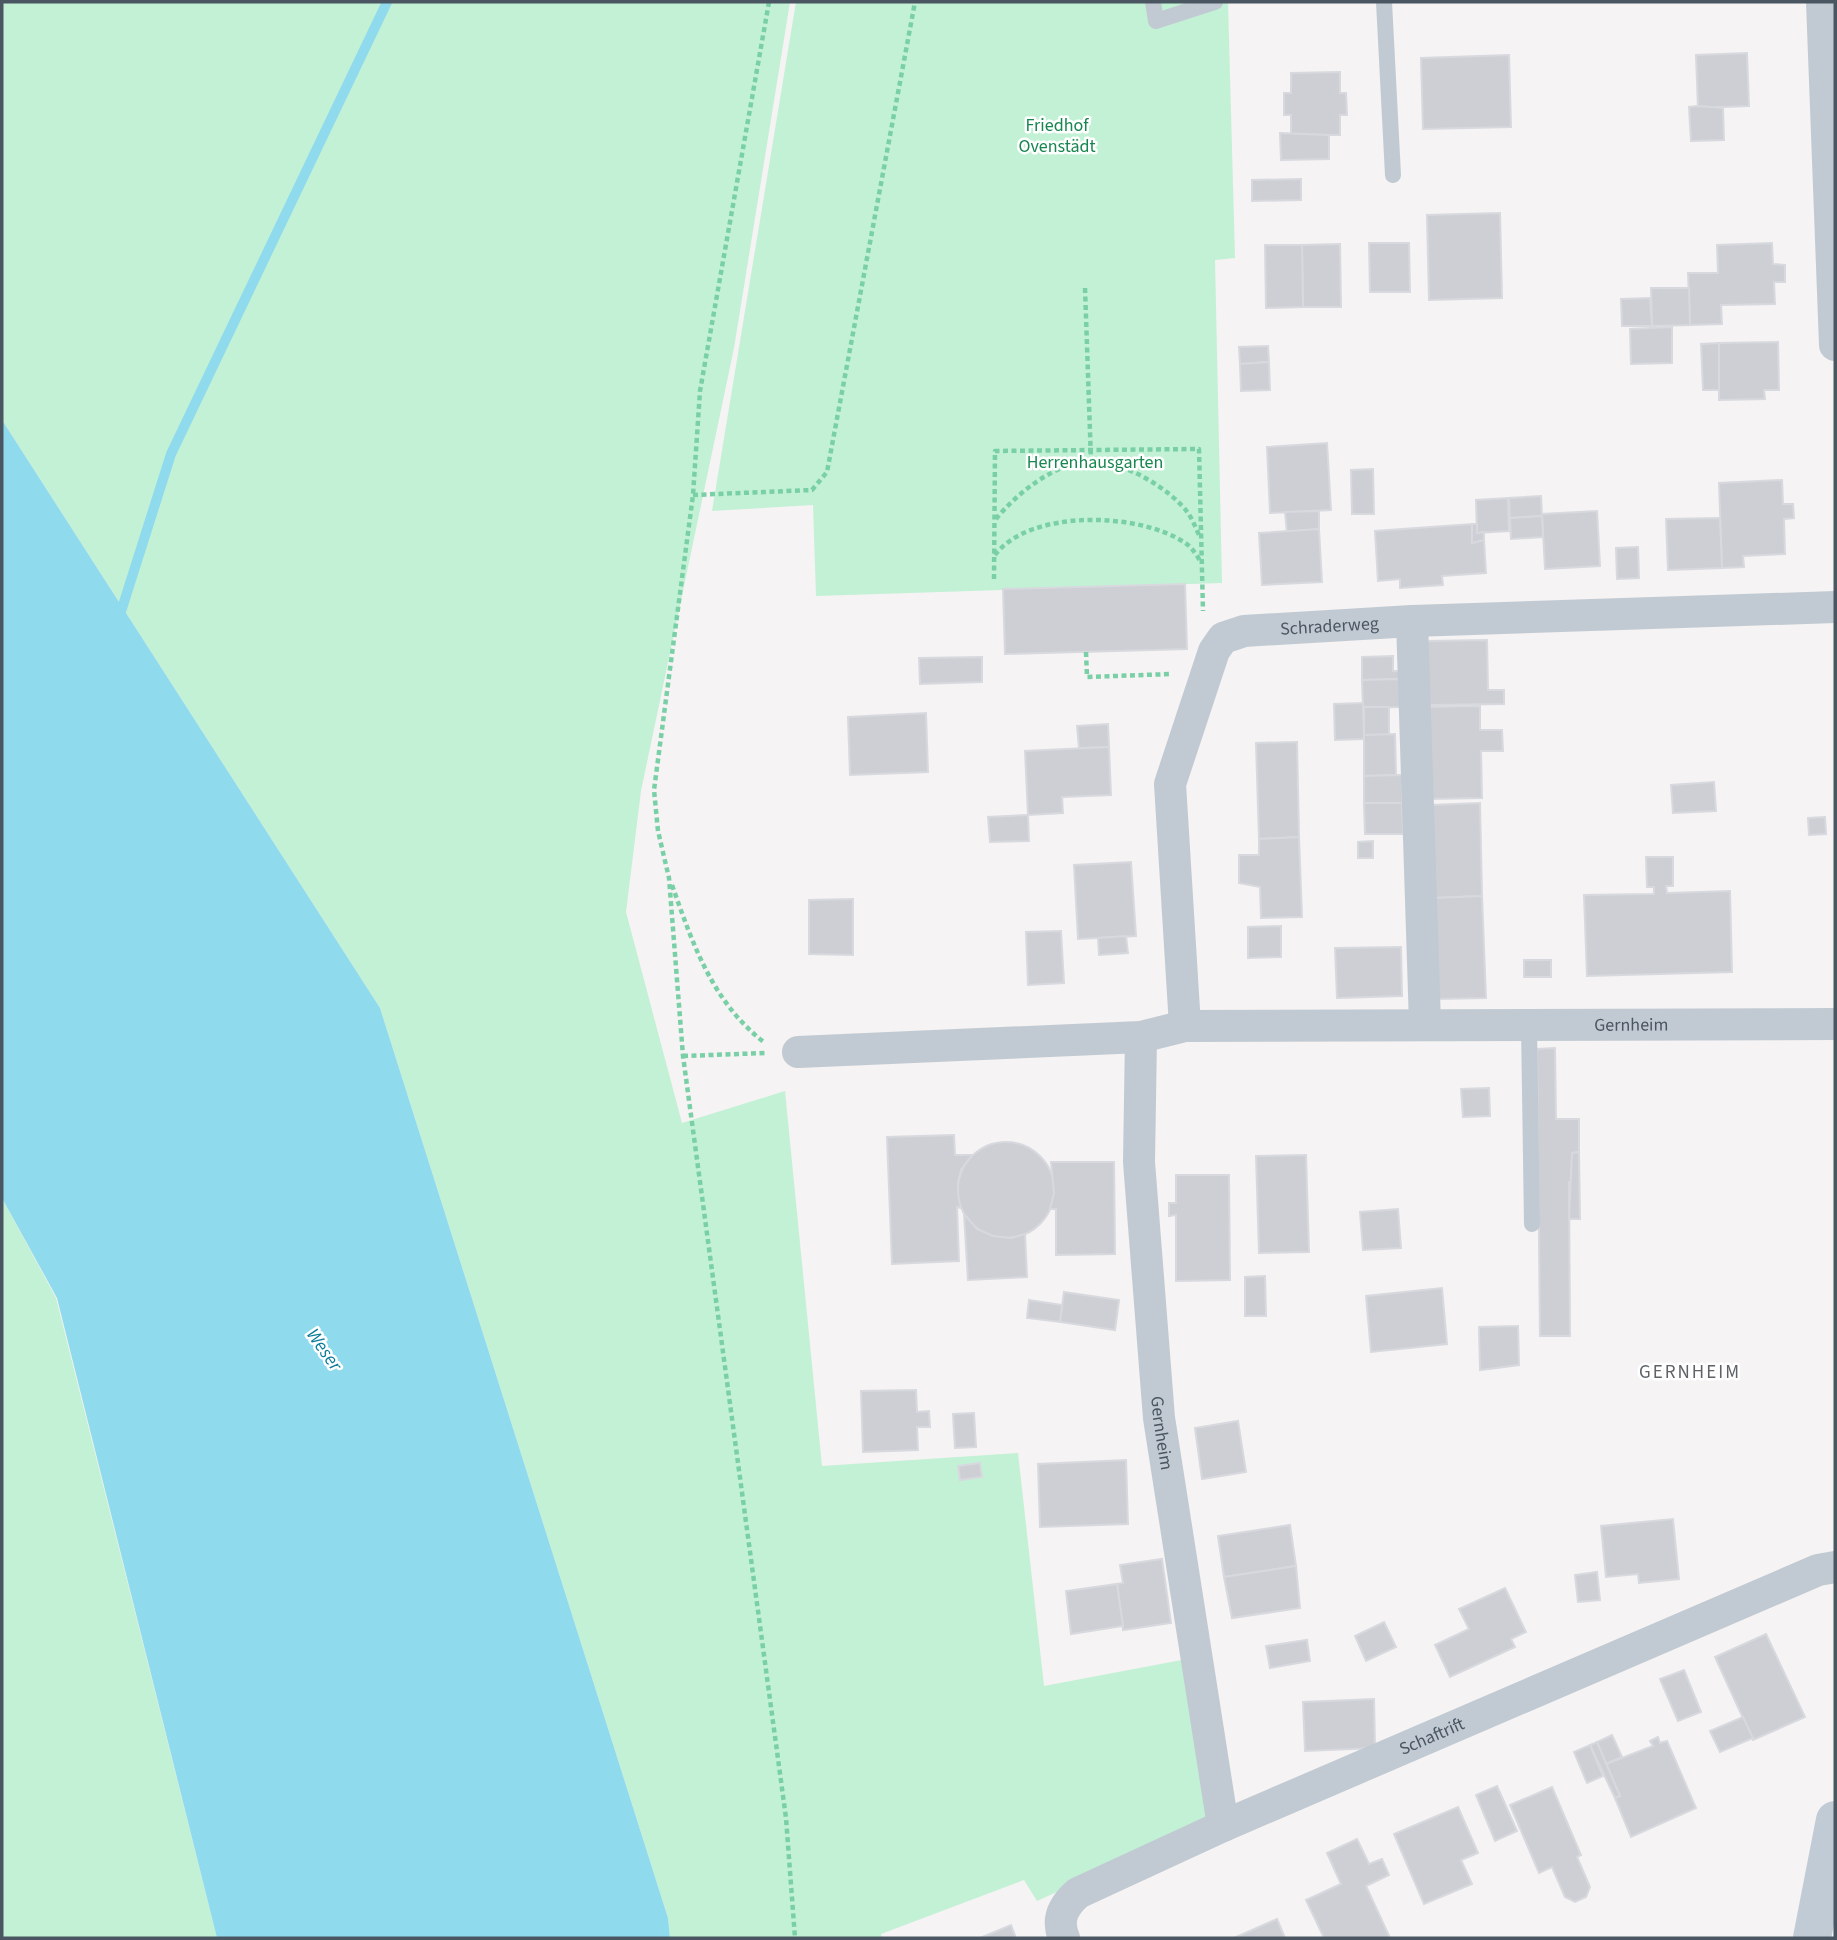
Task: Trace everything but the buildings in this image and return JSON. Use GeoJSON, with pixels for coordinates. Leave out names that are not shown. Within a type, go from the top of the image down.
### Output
{"type":"FeatureCollection","features":[{"type":"Feature","properties":{"kind":"street"},"geometry":{"type":"LineString","coordinates":[[1822,2],[1835,345]]}},
{"type":"Feature","properties":{"kind":"street","name":"Schraderweg"},"geometry":{"type":"LineString","coordinates":[[1219,643],[1231,633],[1244,631],[1412,621],[1835,607]]}},
{"type":"Feature","properties":{"kind":"street"},"geometry":{"type":"LineString","coordinates":[[1412,621],[1425,1024]]}},
{"type":"Feature","properties":{"kind":"street"},"geometry":{"type":"LineString","coordinates":[[1185,1026],[1170,784],[1219,643]]}},
{"type":"Feature","properties":{"kind":"street","name":"Gernheim"},"geometry":{"type":"LineString","coordinates":[[798,1052],[1141,1037],[1185,1026],[1835,1024]]}},
{"type":"Feature","properties":{"kind":"street","name":"Gernheim"},"geometry":{"type":"LineString","coordinates":[[1141,1037],[1139,1162],[1159,1418],[1223,1826]]}},
{"type":"Feature","properties":{"kind":"street","name":"Schaftrift"},"geometry":{"type":"LineString","coordinates":[[1064,1938],[1061,1917],[1065,1904],[1078,1893],[1223,1826],[1818,1570],[1835,1567]]}},
{"type":"Feature","properties":{"kind":"street"},"geometry":{"type":"LineString","coordinates":[[1812,1938],[1835,1820]]}},
{"type":"Feature","properties":{"kind":"lane"},"geometry":{"type":"LineString","coordinates":[[1153,2],[1156,21],[1215,2]]}},
{"type":"Feature","properties":{"kind":"lane"},"geometry":{"type":"LineString","coordinates":[[1384,2],[1392,175]]}},
{"type":"Feature","properties":{"kind":"lane"},"geometry":{"type":"LineString","coordinates":[[1529,1025],[1532,1224]]}},
{"type":"Feature","properties":{"kind":"path"},"geometry":{"type":"LineString","coordinates":[[769,2],[700,391],[693,495],[654,790],[658,831],[669,878],[698,958],[743,1026],[767,1045],[798,1052]]}},
{"type":"Feature","properties":{"kind":"path"},"geometry":{"type":"LineString","coordinates":[[693,495],[812,489],[827,472],[915,2]]}},
{"type":"Feature","properties":{"kind":"path"},"geometry":{"type":"LineString","coordinates":[[1085,288],[1091,461]]}},
{"type":"Feature","properties":{"kind":"path"},"geometry":{"type":"LineString","coordinates":[[995,579],[995,451],[1199,449],[1204,628],[1209,639],[1219,643]]}},
{"type":"Feature","properties":{"kind":"path"},"geometry":{"type":"LineString","coordinates":[[994,521],[1006,505],[1049,475],[1070,465],[1091,461],[1128,471],[1172,495],[1189,513],[1202,541]]}},
{"type":"Feature","properties":{"kind":"path"},"geometry":{"type":"LineString","coordinates":[[994,557],[1016,537],[1047,527],[1096,520],[1144,525],[1166,532],[1190,546],[1202,562]]}},
{"type":"Feature","properties":{"kind":"path"},"geometry":{"type":"LineString","coordinates":[[1086,652],[1087,677],[1207,673]]}},
{"type":"Feature","properties":{"kind":"path"},"geometry":{"type":"LineString","coordinates":[[669,878],[683,1056],[786,1818],[795,1938]]}},
{"type":"Feature","properties":{"kind":"path"},"geometry":{"type":"LineString","coordinates":[[683,1056],[798,1052]]}},
{"type":"Feature","properties":{"kind":"green space"},"geometry":{"type":"Polygon","coordinates":[[[2,2],[790,2],[734,348],[641,791],[626,912],[682,1123],[785,1091],[822,1466],[1018,1453],[1044,1686],[1187,1659],[1213,1821],[1037,1901],[1024,1880],[881,1934],[882,1938],[670,1938],[668,1918],[380,1008],[2,420],[2,2]]]}},
{"type":"Feature","properties":{"kind":"green space"},"geometry":{"type":"Polygon","coordinates":[[[796,2],[1228,2],[1235,258],[1215,260],[1222,583],[816,596],[813,505],[712,511],[796,2]]]}},
{"type":"Feature","properties":{"kind":"green space"},"geometry":{"type":"Polygon","coordinates":[[[2,1198],[56,1298],[217,1938],[2,1938],[2,1198]]]}},
{"type":"Feature","properties":{"kind":"water","name":"Weser"},"geometry":{"type":"Polygon","coordinates":[[[2,420],[380,1008],[668,1918],[670,1938],[217,1938],[57,1298],[2,1198],[2,420]]]}},
{"type":"Feature","properties":{"kind":"waterway"},"geometry":{"type":"LineString","coordinates":[[118,621],[171,454],[387,2]]}},
{"type":"Feature","properties":{"kind":"district","name":"GERNHEIM"},"geometry":{"type":"Point","coordinates":[1690,1371]}},
{"type":"Feature","properties":{"kind":"park label","name":"Friedhof Ovenstädt"},"geometry":{"type":"Point","coordinates":[1057,135]}},
{"type":"Feature","properties":{"kind":"park label","name":"Herrenhausgarten"},"geometry":{"type":"Point","coordinates":[1095,462]}}]}
